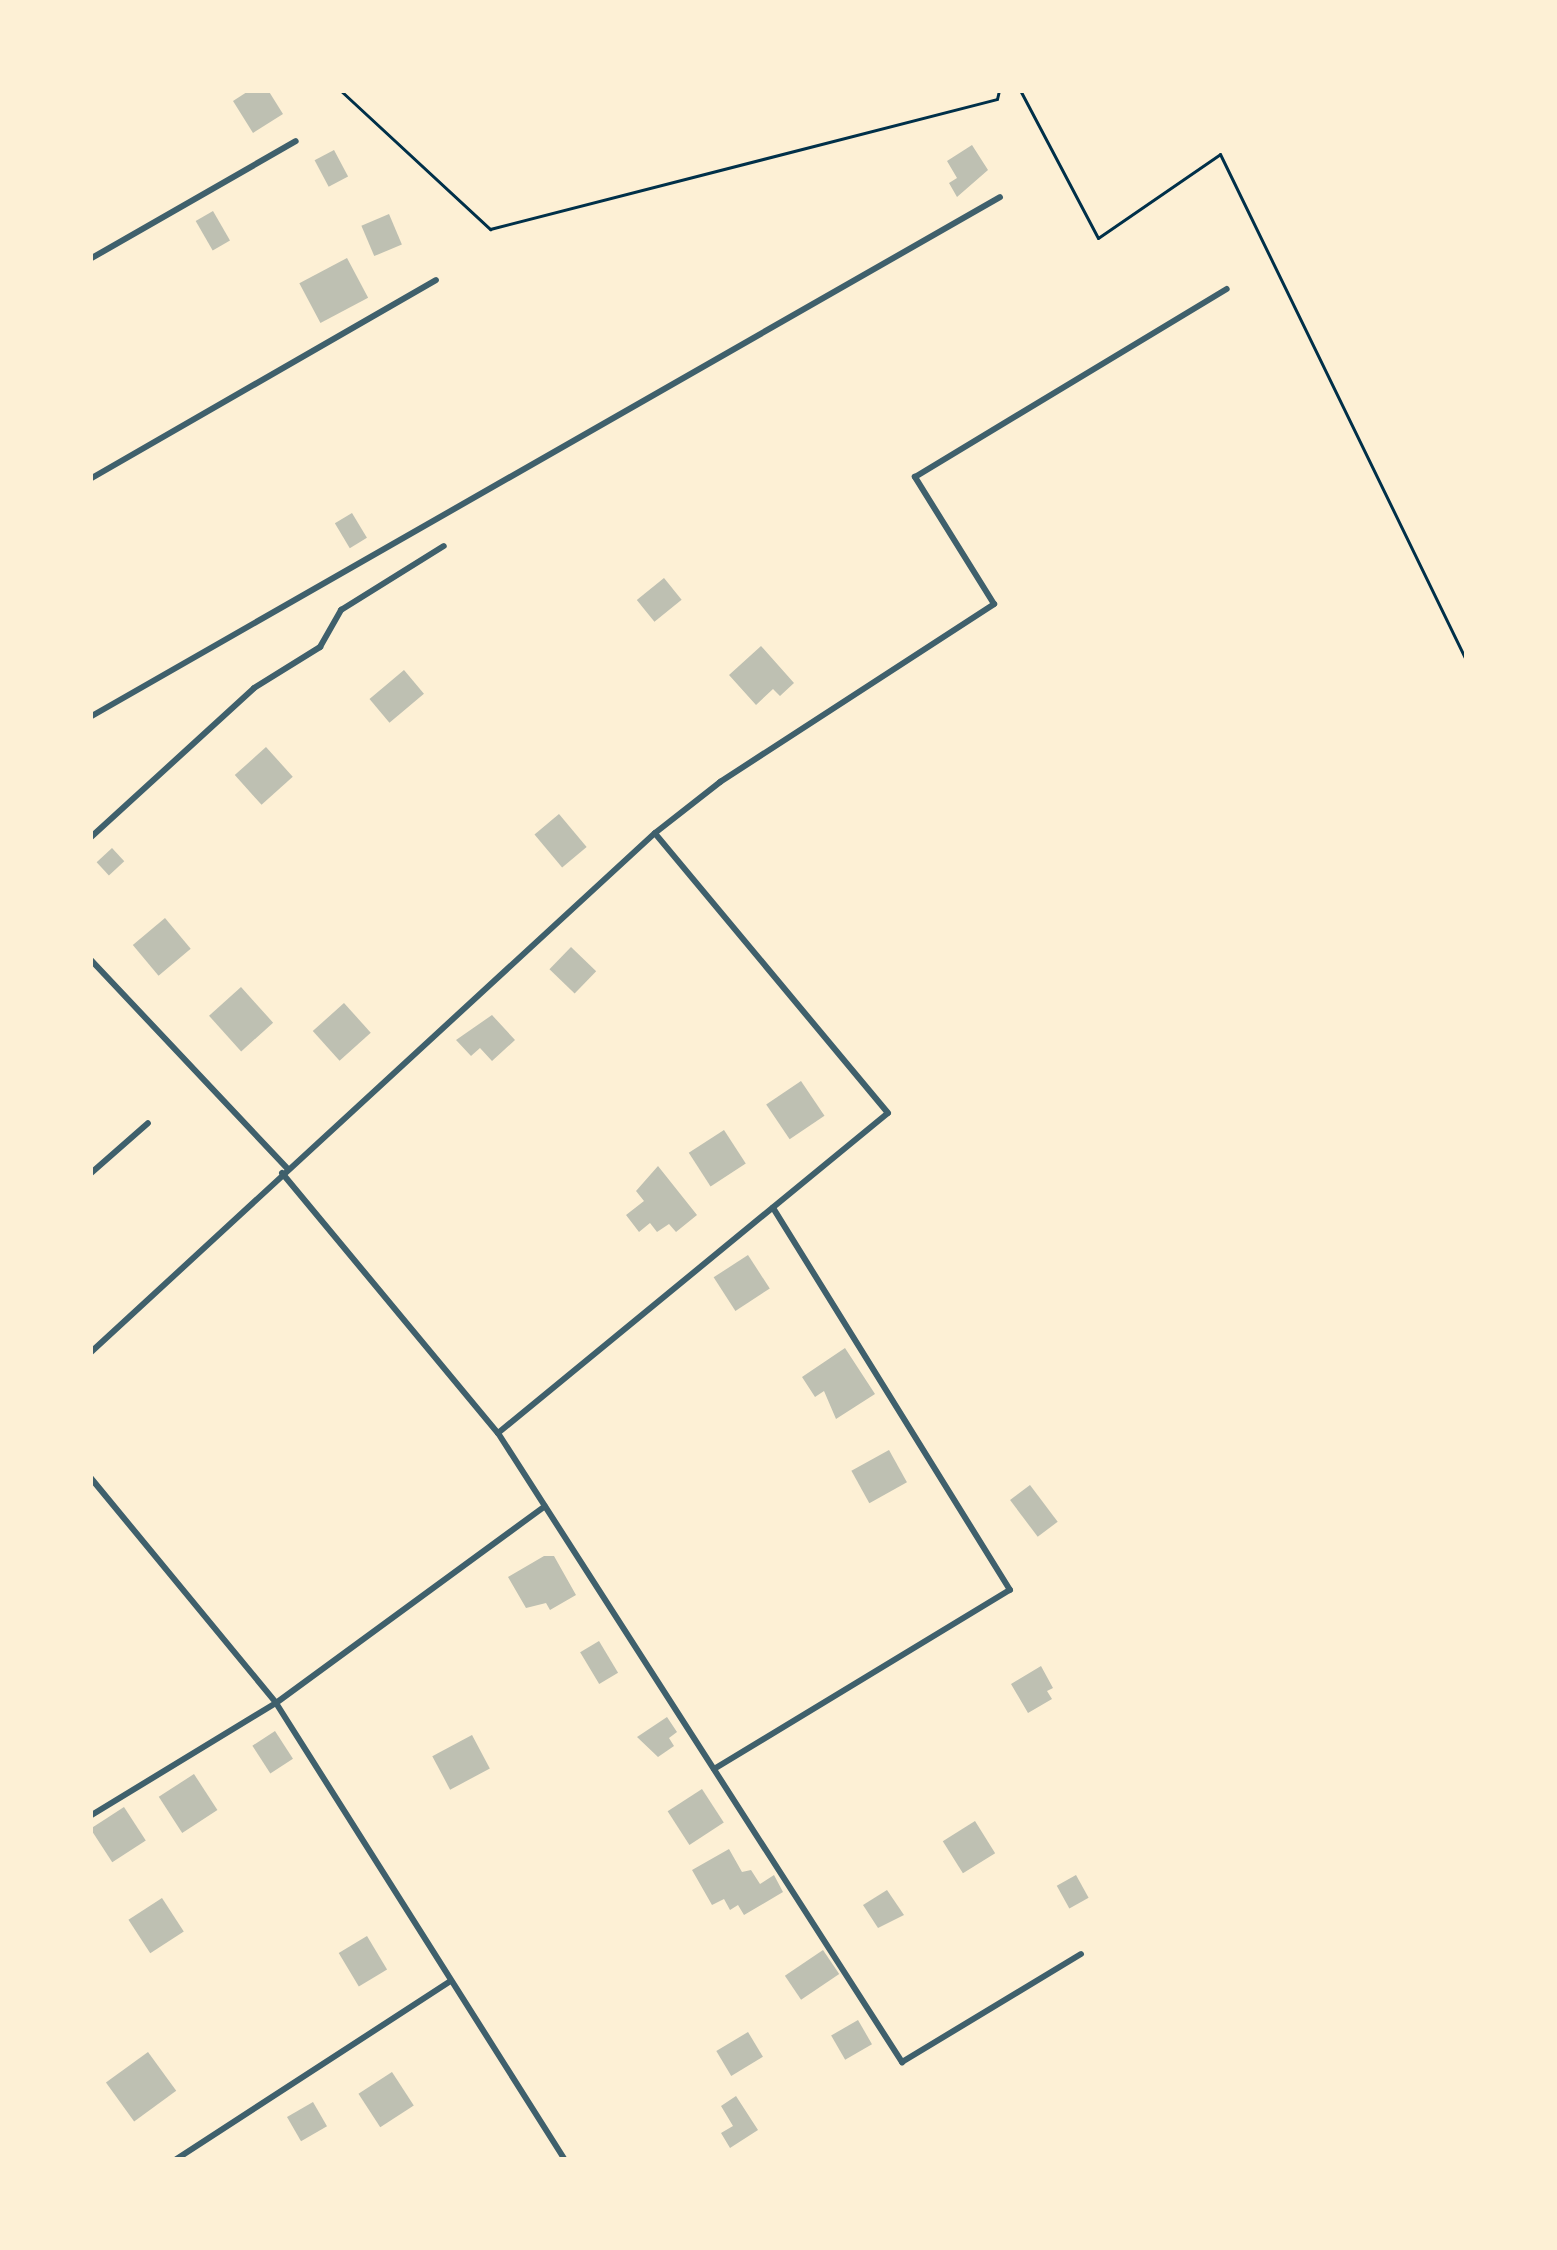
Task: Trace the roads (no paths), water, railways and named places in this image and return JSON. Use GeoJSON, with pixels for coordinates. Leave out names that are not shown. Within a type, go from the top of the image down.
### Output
{"type":"FeatureCollection","features":[{"type":"Feature","properties":{"kind":"lane"},"geometry":{"type":"LineString","coordinates":[[90,259],[296,141]]}},
{"type":"Feature","properties":{"kind":"lane"},"geometry":{"type":"LineString","coordinates":[[90,717],[1000,197]]}},
{"type":"Feature","properties":{"kind":"lane"},"geometry":{"type":"LineString","coordinates":[[90,479],[436,280]]}},
{"type":"Feature","properties":{"kind":"lane"},"geometry":{"type":"LineString","coordinates":[[90,1353],[656,833],[720,782],[994,604],[916,477],[1227,289]]}},
{"type":"Feature","properties":{"kind":"lane"},"geometry":{"type":"LineString","coordinates":[[90,838],[254,688],[320,647],[340,610],[444,546]]}},
{"type":"Feature","properties":{"kind":"lane"},"geometry":{"type":"LineString","coordinates":[[498,1433],[888,1114],[656,833]]}},
{"type":"Feature","properties":{"kind":"lane"},"geometry":{"type":"LineString","coordinates":[[90,958],[285,1171],[498,1433],[902,2062],[1081,1954]]}},
{"type":"Feature","properties":{"kind":"lane"},"geometry":{"type":"LineString","coordinates":[[90,1174],[148,1123]]}},
{"type":"Feature","properties":{"kind":"lane"},"geometry":{"type":"LineString","coordinates":[[714,1769],[1010,1590],[773,1208]]}},
{"type":"Feature","properties":{"kind":"lane"},"geometry":{"type":"LineString","coordinates":[[90,1477],[276,1702],[565,2160]]}},
{"type":"Feature","properties":{"kind":"lane"},"geometry":{"type":"LineString","coordinates":[[90,1816],[276,1702],[544,1506]]}},
{"type":"Feature","properties":{"kind":"lane"},"geometry":{"type":"LineString","coordinates":[[175,2160],[452,1981]]}}]}
